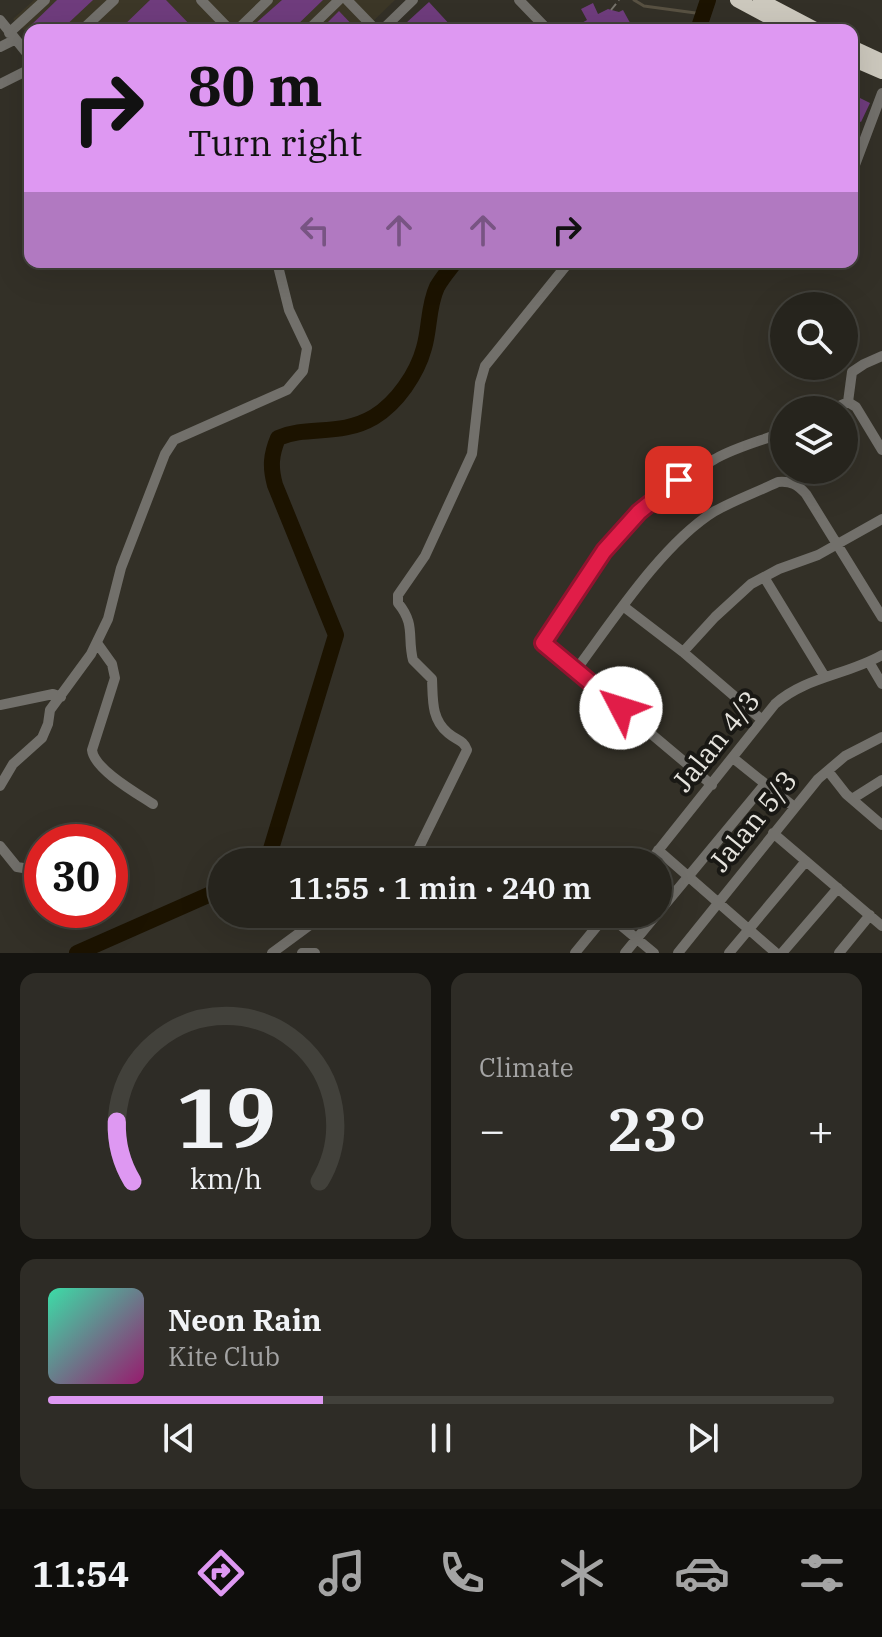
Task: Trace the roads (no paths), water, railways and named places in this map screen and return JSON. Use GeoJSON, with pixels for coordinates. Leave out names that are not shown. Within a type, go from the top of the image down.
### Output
{"type":"FeatureCollection","features":[{"type":"Feature","properties":{"kind":"highway"},"geometry":{"type":"LineString","coordinates":[[737,0],[779,22]]}},
{"type":"Feature","properties":{"kind":"highway"},"geometry":{"type":"LineString","coordinates":[[760,0],[779,22]]}},
{"type":"Feature","properties":{"kind":"highway"},"geometry":{"type":"LineString","coordinates":[[858,50],[882,61]]}},
{"type":"Feature","properties":{"kind":"highway"},"geometry":{"type":"LineString","coordinates":[[858,62],[882,72]]}},
{"type":"Feature","properties":{"kind":"street"},"geometry":{"type":"LineString","coordinates":[[0,47],[45,0]]}},
{"type":"Feature","properties":{"kind":"street"},"geometry":{"type":"LineString","coordinates":[[88,24],[114,0]]}},
{"type":"Feature","properties":{"kind":"street"},"geometry":{"type":"LineString","coordinates":[[201,0],[224,24]]}},
{"type":"Feature","properties":{"kind":"street"},"geometry":{"type":"LineString","coordinates":[[243,24],[268,0]]}},
{"type":"Feature","properties":{"kind":"street"},"geometry":{"type":"LineString","coordinates":[[314,24],[339,0]]}},
{"type":"Feature","properties":{"kind":"street"},"geometry":{"type":"LineString","coordinates":[[347,0],[370,24]]}},
{"type":"Feature","properties":{"kind":"street"},"geometry":{"type":"LineString","coordinates":[[388,24],[413,0]]}},
{"type":"Feature","properties":{"kind":"street"},"geometry":{"type":"LineString","coordinates":[[519,0],[542,24]]}},
{"type":"Feature","properties":{"kind":"street"},"geometry":{"type":"LineString","coordinates":[[0,20],[24,51]]}},
{"type":"Feature","properties":{"kind":"street"},"geometry":{"type":"LineString","coordinates":[[0,84],[24,72]]}},
{"type":"Feature","properties":{"kind":"street"},"geometry":{"type":"LineString","coordinates":[[858,157],[882,93]]}},
{"type":"Feature","properties":{"kind":"street"},"geometry":{"type":"LineString","coordinates":[[0,786],[13,764],[42,738],[50,710],[97,643],[108,619],[121,568],[165,454],[174,440],[287,390],[303,371],[307,348],[289,310],[278,268]]}},
{"type":"Feature","properties":{"kind":"street"},"geometry":{"type":"LineString","coordinates":[[419,848],[467,750],[464,743],[448,733],[436,718],[432,679],[413,660],[408,615],[398,603],[398,595],[425,556],[472,454],[480,383],[485,366],[564,268]]}},
{"type":"Feature","properties":{"kind":"street"},"geometry":{"type":"LineString","coordinates":[[849,396],[852,372],[882,356]]}},
{"type":"Feature","properties":{"kind":"street"},"geometry":{"type":"LineString","coordinates":[[858,410],[882,450]]}},
{"type":"Feature","properties":{"kind":"street"},"geometry":{"type":"LineString","coordinates":[[712,785],[543,643],[604,551],[639,512],[679,480],[717,458],[770,437]]}},
{"type":"Feature","properties":{"kind":"street"},"geometry":{"type":"LineString","coordinates":[[576,670],[652,570],[714,512],[778,482],[789,481],[806,494],[882,617]]}},
{"type":"Feature","properties":{"kind":"street"},"geometry":{"type":"LineString","coordinates":[[683,652],[751,584],[818,555],[882,519]]}},
{"type":"Feature","properties":{"kind":"street"},"geometry":{"type":"LineString","coordinates":[[764,577],[825,677]]}},
{"type":"Feature","properties":{"kind":"street"},"geometry":{"type":"LineString","coordinates":[[623,606],[683,652],[762,720]]}},
{"type":"Feature","properties":{"kind":"street"},"geometry":{"type":"LineString","coordinates":[[97,643],[112,664],[115,678],[92,750],[93,756],[100,765],[153,804]]}},
{"type":"Feature","properties":{"kind":"street","name":"Jalan 4/3"},"geometry":{"type":"LineString","coordinates":[[660,848],[762,720],[787,694],[882,655]]}},
{"type":"Feature","properties":{"kind":"street"},"geometry":{"type":"LineString","coordinates":[[869,662],[882,684]]}},
{"type":"Feature","properties":{"kind":"street"},"geometry":{"type":"LineString","coordinates":[[0,705],[53,694],[61,697]]}},
{"type":"Feature","properties":{"kind":"street","name":"Jalan 5/3"},"geometry":{"type":"LineString","coordinates":[[678,953],[793,806],[845,756],[882,737]]}},
{"type":"Feature","properties":{"kind":"street"},"geometry":{"type":"LineString","coordinates":[[733,758],[793,806]]}},
{"type":"Feature","properties":{"kind":"street"},"geometry":{"type":"LineString","coordinates":[[828,771],[852,799],[882,825]]}},
{"type":"Feature","properties":{"kind":"street"},"geometry":{"type":"LineString","coordinates":[[852,799],[882,780]]}},
{"type":"Feature","properties":{"kind":"street"},"geometry":{"type":"LineString","coordinates":[[672,896],[765,784]]}},
{"type":"Feature","properties":{"kind":"street"},"geometry":{"type":"LineString","coordinates":[[773,833],[882,926]]}},
{"type":"Feature","properties":{"kind":"street"},"geometry":{"type":"LineString","coordinates":[[0,846],[17,867],[24,868]]}},
{"type":"Feature","properties":{"kind":"street"},"geometry":{"type":"LineString","coordinates":[[729,953],[806,861]]}},
{"type":"Feature","properties":{"kind":"street"},"geometry":{"type":"LineString","coordinates":[[672,862],[776,953]]}},
{"type":"Feature","properties":{"kind":"street"},"geometry":{"type":"LineString","coordinates":[[782,953],[838,888]]}},
{"type":"Feature","properties":{"kind":"street"},"geometry":{"type":"LineString","coordinates":[[839,953],[870,915]]}},
{"type":"Feature","properties":{"kind":"street"},"geometry":{"type":"LineString","coordinates":[[272,953],[306,928]]}},
{"type":"Feature","properties":{"kind":"street"},"geometry":{"type":"LineString","coordinates":[[575,953],[596,928]]}},
{"type":"Feature","properties":{"kind":"street"},"geometry":{"type":"LineString","coordinates":[[624,928],[654,953]]}},
{"type":"Feature","properties":{"kind":"street"},"geometry":{"type":"LineString","coordinates":[[625,953],[647,928]]}},
{"type":"Feature","properties":{"kind":"street"},"geometry":{"type":"LineString","coordinates":[[302,953],[315,953]]}},
{"type":"Feature","properties":{"kind":"waterway"},"geometry":{"type":"LineString","coordinates":[[634,0],[644,6],[703,14]]}},
{"type":"Feature","properties":{"kind":"waterway"},"geometry":{"type":"LineString","coordinates":[[700,24],[708,0]]}},
{"type":"Feature","properties":{"kind":"waterway"},"geometry":{"type":"LineString","coordinates":[[271,848],[336,635],[275,485],[272,467],[276,444],[278,438],[289,434],[361,423],[391,404],[405,387],[421,358],[434,294],[451,268]]}},
{"type":"Feature","properties":{"kind":"waterway"},"geometry":{"type":"LineString","coordinates":[[77,953],[208,895]]}}]}
